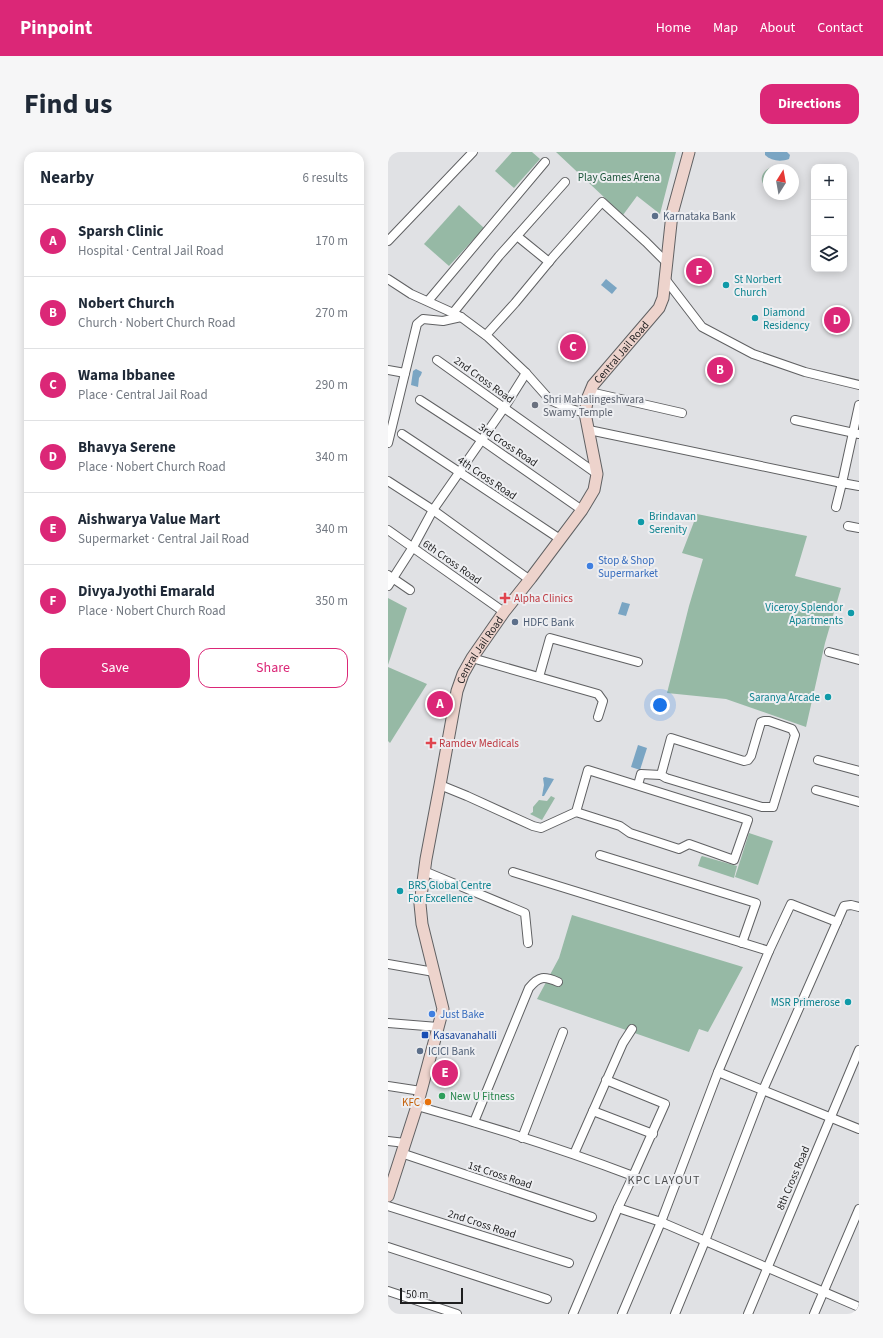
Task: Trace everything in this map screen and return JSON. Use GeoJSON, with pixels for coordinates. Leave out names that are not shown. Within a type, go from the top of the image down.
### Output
{"type":"FeatureCollection","features":[{"type":"Feature","properties":{"kind":"main road","name":"Central Jail Road"},"geometry":{"type":"LineString","coordinates":[[388,1196],[417,1106],[444,1009],[422,924],[420,904],[424,871],[457,691],[463,674],[472,658],[504,612],[530,580],[582,510],[594,490],[597,474],[585,413],[590,392],[594,385],[659,308],[663,298],[666,280],[672,214],[689,152]]}},
{"type":"Feature","properties":{"kind":"street"},"geometry":{"type":"LineString","coordinates":[[388,240],[473,152]]}},
{"type":"Feature","properties":{"kind":"street"},"geometry":{"type":"LineString","coordinates":[[428,301],[545,162]]}},
{"type":"Feature","properties":{"kind":"street"},"geometry":{"type":"LineString","coordinates":[[453,312],[565,182]]}},
{"type":"Feature","properties":{"kind":"street"},"geometry":{"type":"LineString","coordinates":[[486,335],[602,202],[667,263]]}},
{"type":"Feature","properties":{"kind":"street"},"geometry":{"type":"LineString","coordinates":[[517,236],[549,262]]}},
{"type":"Feature","properties":{"kind":"street"},"geometry":{"type":"LineString","coordinates":[[388,279],[411,294],[461,317],[486,335],[526,373],[550,400],[568,408],[585,413]]}},
{"type":"Feature","properties":{"kind":"street"},"geometry":{"type":"LineString","coordinates":[[666,280],[702,327],[753,354],[805,372],[859,385]]}},
{"type":"Feature","properties":{"kind":"street"},"geometry":{"type":"LineString","coordinates":[[388,443],[417,324],[423,319],[443,321],[461,317]]}},
{"type":"Feature","properties":{"kind":"street","name":"2nd Cross Road"},"geometry":{"type":"LineString","coordinates":[[437,360],[597,474]]}},
{"type":"Feature","properties":{"kind":"street"},"geometry":{"type":"LineString","coordinates":[[388,370],[405,373]]}},
{"type":"Feature","properties":{"kind":"street"},"geometry":{"type":"LineString","coordinates":[[388,586],[391,577],[413,547],[433,510],[482,441],[526,373]]}},
{"type":"Feature","properties":{"kind":"street"},"geometry":{"type":"LineString","coordinates":[[590,392],[682,413]]}},
{"type":"Feature","properties":{"kind":"street","name":"3rd Cross Road"},"geometry":{"type":"LineString","coordinates":[[420,400],[582,510]]}},
{"type":"Feature","properties":{"kind":"street"},"geometry":{"type":"LineString","coordinates":[[836,507],[856,433],[859,405]]}},
{"type":"Feature","properties":{"kind":"street"},"geometry":{"type":"LineString","coordinates":[[794,420],[856,433]]}},
{"type":"Feature","properties":{"kind":"street"},"geometry":{"type":"LineString","coordinates":[[589,430],[859,486]]}},
{"type":"Feature","properties":{"kind":"street","name":"4th Cross Road"},"geometry":{"type":"LineString","coordinates":[[402,434],[560,539]]}},
{"type":"Feature","properties":{"kind":"street"},"geometry":{"type":"LineString","coordinates":[[388,481],[433,510],[530,580]]}},
{"type":"Feature","properties":{"kind":"street"},"geometry":{"type":"LineString","coordinates":[[848,526],[859,528]]}},
{"type":"Feature","properties":{"kind":"street","name":"6th Cross Road"},"geometry":{"type":"LineString","coordinates":[[388,530],[504,612]]}},
{"type":"Feature","properties":{"kind":"street"},"geometry":{"type":"LineString","coordinates":[[391,577],[410,590]]}},
{"type":"Feature","properties":{"kind":"street"},"geometry":{"type":"LineString","coordinates":[[539,677],[550,638],[638,662]]}},
{"type":"Feature","properties":{"kind":"street"},"geometry":{"type":"LineString","coordinates":[[830,652],[859,660]]}},
{"type":"Feature","properties":{"kind":"street"},"geometry":{"type":"LineString","coordinates":[[472,658],[598,694],[603,701],[598,717]]}},
{"type":"Feature","properties":{"kind":"street"},"geometry":{"type":"LineString","coordinates":[[638,785],[641,774],[661,775],[666,778],[762,807],[773,806],[795,735],[792,729],[769,721],[761,722],[751,756],[748,760],[744,761],[671,738],[661,775]]}},
{"type":"Feature","properties":{"kind":"street"},"geometry":{"type":"LineString","coordinates":[[818,760],[859,771]]}},
{"type":"Feature","properties":{"kind":"street"},"geometry":{"type":"LineString","coordinates":[[440,785],[533,826],[541,828],[576,812],[620,826],[630,833],[679,849],[689,844],[734,860],[748,820],[588,770],[576,812]]}},
{"type":"Feature","properties":{"kind":"street"},"geometry":{"type":"LineString","coordinates":[[816,790],[859,802]]}},
{"type":"Feature","properties":{"kind":"street"},"geometry":{"type":"LineString","coordinates":[[600,856],[756,903],[742,943]]}},
{"type":"Feature","properties":{"kind":"street"},"geometry":{"type":"LineString","coordinates":[[424,871],[525,913],[528,943]]}},
{"type":"Feature","properties":{"kind":"street"},"geometry":{"type":"LineString","coordinates":[[513,872],[769,951]]}},
{"type":"Feature","properties":{"kind":"street"},"geometry":{"type":"LineString","coordinates":[[622,1314],[661,1222],[718,1072],[769,951],[791,904],[837,922]]}},
{"type":"Feature","properties":{"kind":"street"},"geometry":{"type":"LineString","coordinates":[[675,1314],[705,1241],[763,1090],[844,906],[852,904],[859,908]]}},
{"type":"Feature","properties":{"kind":"street"},"geometry":{"type":"LineString","coordinates":[[388,964],[434,972]]}},
{"type":"Feature","properties":{"kind":"street"},"geometry":{"type":"LineString","coordinates":[[474,1122],[528,988],[536,980],[547,978],[558,982]]}},
{"type":"Feature","properties":{"kind":"street"},"geometry":{"type":"LineString","coordinates":[[388,1023],[438,1027]]}},
{"type":"Feature","properties":{"kind":"street"},"geometry":{"type":"LineString","coordinates":[[574,1154],[623,1043],[632,1029]]}},
{"type":"Feature","properties":{"kind":"street"},"geometry":{"type":"LineString","coordinates":[[522,1138],[563,1032]]}},
{"type":"Feature","properties":{"kind":"street","name":"8th Cross Road"},"geometry":{"type":"LineString","coordinates":[[748,1314],[859,1050]]}},
{"type":"Feature","properties":{"kind":"street"},"geometry":{"type":"LineString","coordinates":[[718,1072],[859,1129]]}},
{"type":"Feature","properties":{"kind":"street"},"geometry":{"type":"LineString","coordinates":[[573,1314],[618,1208],[653,1134],[665,1104],[606,1080]]}},
{"type":"Feature","properties":{"kind":"street"},"geometry":{"type":"LineString","coordinates":[[388,1086],[421,1091]]}},
{"type":"Feature","properties":{"kind":"street"},"geometry":{"type":"LineString","coordinates":[[417,1106],[474,1122],[574,1154],[633,1176]]}},
{"type":"Feature","properties":{"kind":"street"},"geometry":{"type":"LineString","coordinates":[[593,1111],[653,1134]]}},
{"type":"Feature","properties":{"kind":"street","name":"1st Cross Road"},"geometry":{"type":"LineString","coordinates":[[388,1141],[403,1148],[592,1217]]}},
{"type":"Feature","properties":{"kind":"street","name":"2nd Cross Road"},"geometry":{"type":"LineString","coordinates":[[388,1206],[569,1263]]}},
{"type":"Feature","properties":{"kind":"street"},"geometry":{"type":"LineString","coordinates":[[618,1208],[661,1222],[859,1307]]}},
{"type":"Feature","properties":{"kind":"street"},"geometry":{"type":"LineString","coordinates":[[814,1314],[859,1209]]}},
{"type":"Feature","properties":{"kind":"street"},"geometry":{"type":"LineString","coordinates":[[388,1247],[547,1299]]}},
{"type":"Feature","properties":{"kind":"street"},"geometry":{"type":"LineString","coordinates":[[388,1291],[457,1314]]}},
{"type":"Feature","properties":{"kind":"green space"},"geometry":{"type":"Polygon","coordinates":[[[512,152],[532,152],[540,159],[514,188],[495,171],[512,152]]]}},
{"type":"Feature","properties":{"kind":"green space","name":"Play Games Arena"},"geometry":{"type":"Polygon","coordinates":[[[556,152],[676,152],[660,214],[637,196],[623,215],[556,152]]]}},
{"type":"Feature","properties":{"kind":"green space"},"geometry":{"type":"Polygon","coordinates":[[[459,205],[484,228],[449,266],[424,244],[459,205]]]}},
{"type":"Feature","properties":{"kind":"green space"},"geometry":{"type":"Polygon","coordinates":[[[697,514],[807,536],[795,576],[841,588],[825,643],[806,727],[726,699],[667,693],[689,606],[703,559],[682,553],[697,514]]]}},
{"type":"Feature","properties":{"kind":"green space"},"geometry":{"type":"Polygon","coordinates":[[[388,598],[407,608],[388,665],[388,598]]]}},
{"type":"Feature","properties":{"kind":"green space"},"geometry":{"type":"Polygon","coordinates":[[[388,667],[427,684],[390,743],[388,741],[388,667]]]}},
{"type":"Feature","properties":{"kind":"green space"},"geometry":{"type":"Polygon","coordinates":[[[551,796],[555,798],[542,820],[530,814],[533,812],[533,807],[539,800],[547,801],[551,796]]]}},
{"type":"Feature","properties":{"kind":"green space"},"geometry":{"type":"Polygon","coordinates":[[[749,833],[773,841],[758,885],[735,877],[749,833]]]}},
{"type":"Feature","properties":{"kind":"green space"},"geometry":{"type":"Polygon","coordinates":[[[702,856],[737,866],[734,878],[698,866],[702,856]]]}},
{"type":"Feature","properties":{"kind":"green space"},"geometry":{"type":"Polygon","coordinates":[[[572,915],[743,967],[708,1032],[699,1029],[689,1052],[537,999],[559,958],[572,915]]]}},
{"type":"Feature","properties":{"kind":"water"},"geometry":{"type":"Polygon","coordinates":[[[765,152],[787,152],[790,155],[789,159],[776,160],[767,157],[765,152]]]}},
{"type":"Feature","properties":{"kind":"water"},"geometry":{"type":"Polygon","coordinates":[[[606,279],[617,288],[612,294],[601,285],[606,279]]]}},
{"type":"Feature","properties":{"kind":"water"},"geometry":{"type":"Polygon","coordinates":[[[416,369],[422,372],[419,378],[418,387],[411,385],[413,371],[416,369]]]}},
{"type":"Feature","properties":{"kind":"water"},"geometry":{"type":"Polygon","coordinates":[[[622,602],[630,604],[626,616],[618,614],[622,602]]]}},
{"type":"Feature","properties":{"kind":"water"},"geometry":{"type":"Polygon","coordinates":[[[638,745],[647,748],[640,770],[631,767],[638,745]]]}},
{"type":"Feature","properties":{"kind":"water"},"geometry":{"type":"Polygon","coordinates":[[[543,778],[554,779],[544,796],[542,796],[544,785],[543,778]]]}},
{"type":"Feature","properties":{"kind":"place","name":"Karnataka Bank"},"geometry":{"type":"Point","coordinates":[655,216]}},
{"type":"Feature","properties":{"kind":"place","name":"DivyaJyothi Emarald"},"geometry":{"type":"Point","coordinates":[699,271]}},
{"type":"Feature","properties":{"kind":"place","name":"St Norbert Church"},"geometry":{"type":"Point","coordinates":[726,285]}},
{"type":"Feature","properties":{"kind":"place","name":"Diamond Residency"},"geometry":{"type":"Point","coordinates":[755,318]}},
{"type":"Feature","properties":{"kind":"place","name":"Bhavya Serene"},"geometry":{"type":"Point","coordinates":[837,320]}},
{"type":"Feature","properties":{"kind":"place","name":"Wama Ibbanee"},"geometry":{"type":"Point","coordinates":[573,347]}},
{"type":"Feature","properties":{"kind":"place","name":"Nobert Church"},"geometry":{"type":"Point","coordinates":[720,370]}},
{"type":"Feature","properties":{"kind":"place","name":"Shri Mahalingeshwara Swamy Temple"},"geometry":{"type":"Point","coordinates":[535,405]}},
{"type":"Feature","properties":{"kind":"place","name":"Brindavan Serenity"},"geometry":{"type":"Point","coordinates":[641,522]}},
{"type":"Feature","properties":{"kind":"place","name":"Stop & Shop Supermarket"},"geometry":{"type":"Point","coordinates":[590,566]}},
{"type":"Feature","properties":{"kind":"place","name":"Alpha Clinics"},"geometry":{"type":"Point","coordinates":[505,598]}},
{"type":"Feature","properties":{"kind":"place","name":"Viceroy Splendor Apartments"},"geometry":{"type":"Point","coordinates":[851,613]}},
{"type":"Feature","properties":{"kind":"place","name":"HDFC Bank"},"geometry":{"type":"Point","coordinates":[515,622]}},
{"type":"Feature","properties":{"kind":"place","name":"Saranya Arcade"},"geometry":{"type":"Point","coordinates":[828,697]}},
{"type":"Feature","properties":{"kind":"place","name":"Sparsh Clinic"},"geometry":{"type":"Point","coordinates":[440,704]}},
{"type":"Feature","properties":{"kind":"place","name":"Ramdev Medicals"},"geometry":{"type":"Point","coordinates":[431,743]}},
{"type":"Feature","properties":{"kind":"place","name":"BRS Global Centre For Excellence"},"geometry":{"type":"Point","coordinates":[400,891]}},
{"type":"Feature","properties":{"kind":"place","name":"MSR Primerose"},"geometry":{"type":"Point","coordinates":[848,1002]}},
{"type":"Feature","properties":{"kind":"place","name":"Just Bake"},"geometry":{"type":"Point","coordinates":[432,1014]}},
{"type":"Feature","properties":{"kind":"place","name":"Kasavanahalli"},"geometry":{"type":"Point","coordinates":[425,1035]}},
{"type":"Feature","properties":{"kind":"place","name":"ICICI Bank"},"geometry":{"type":"Point","coordinates":[420,1051]}},
{"type":"Feature","properties":{"kind":"place","name":"Aishwarya Value Mart"},"geometry":{"type":"Point","coordinates":[445,1073]}},
{"type":"Feature","properties":{"kind":"place","name":"New U Fitness"},"geometry":{"type":"Point","coordinates":[442,1096]}},
{"type":"Feature","properties":{"kind":"place","name":"KFC"},"geometry":{"type":"Point","coordinates":[428,1102]}},
{"type":"Feature","properties":{"kind":"district","name":"KPC LAYOUT"},"geometry":{"type":"Point","coordinates":[664,1180]}}]}
